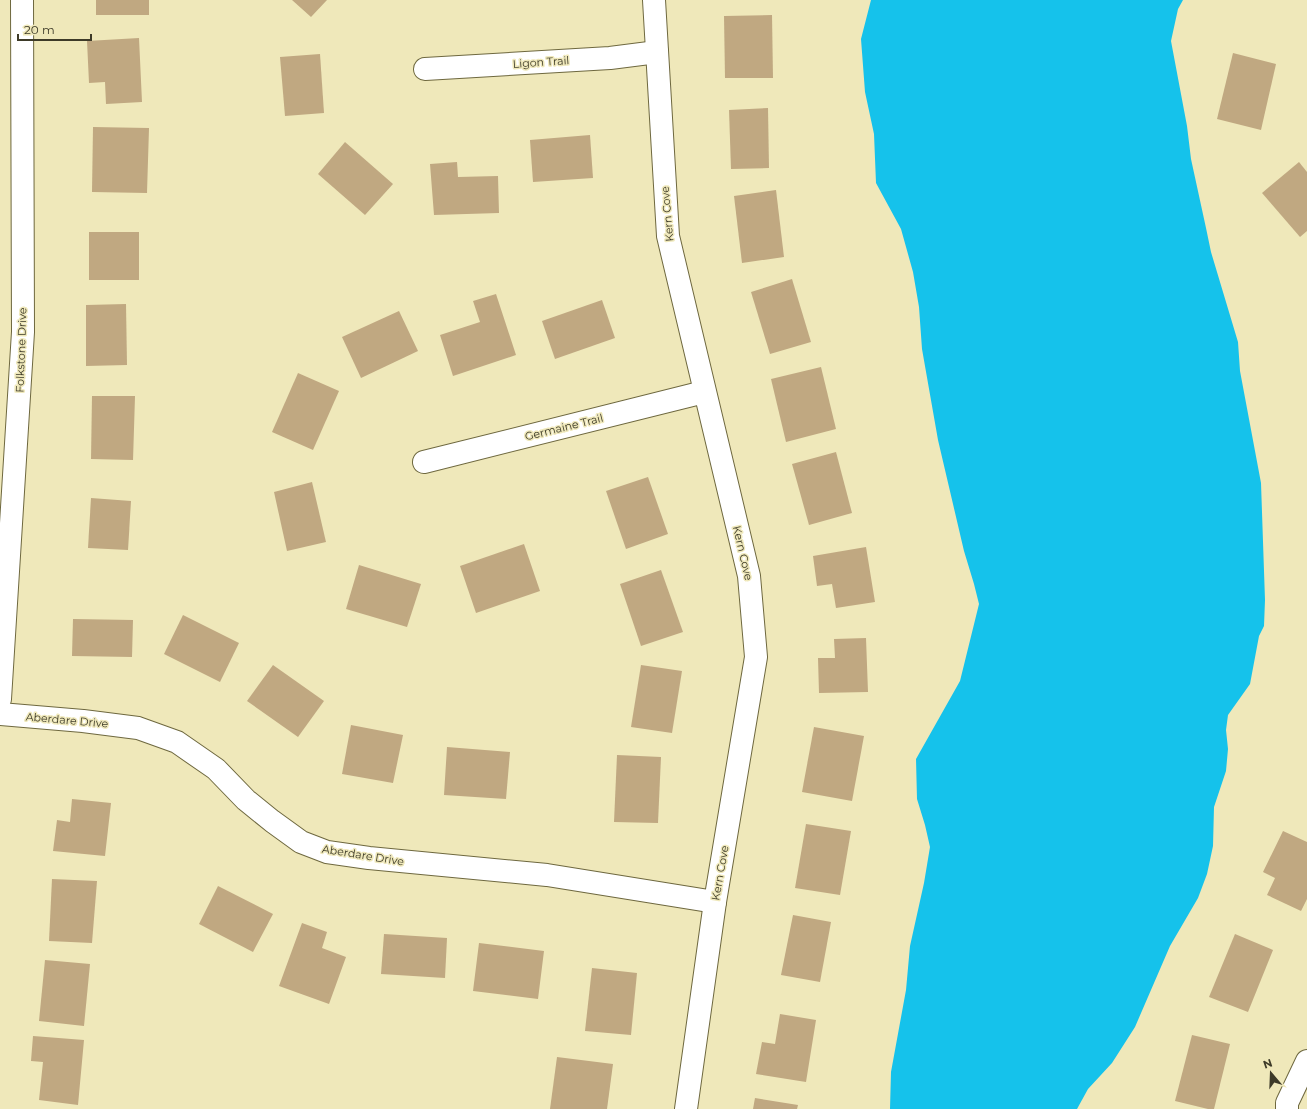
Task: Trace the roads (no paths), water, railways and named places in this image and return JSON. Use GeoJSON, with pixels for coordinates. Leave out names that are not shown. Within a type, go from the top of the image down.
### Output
{"type":"FeatureCollection","features":[{"type":"Feature","properties":{"kind":"street","name":"Folkstone Drive"},"geometry":{"type":"LineString","coordinates":[[0,699],[23,332],[22,0]]}},
{"type":"Feature","properties":{"kind":"street","name":"Kern Cove"},"geometry":{"type":"LineString","coordinates":[[654,0],[668,236],[749,576],[756,657],[715,902],[686,1109]]}},
{"type":"Feature","properties":{"kind":"street","name":"Ligon Trail"},"geometry":{"type":"LineString","coordinates":[[425,69],[610,58],[657,52]]}},
{"type":"Feature","properties":{"kind":"street","name":"Germaine Trail"},"geometry":{"type":"LineString","coordinates":[[424,462],[704,392]]}},
{"type":"Feature","properties":{"kind":"street","name":"Aberdare Drive"},"geometry":{"type":"LineString","coordinates":[[0,714],[83,721],[138,728],[177,742],[216,769],[246,800],[272,821],[301,842],[327,852],[369,858],[547,875],[715,902]]}},
{"type":"Feature","properties":{"kind":"street"},"geometry":{"type":"LineString","coordinates":[[1287,1109],[1287,1103],[1307,1061]]}},
{"type":"Feature","properties":{"kind":"water"},"geometry":{"type":"Polygon","coordinates":[[[871,0],[1183,0],[1178,9],[1171,41],[1187,126],[1191,159],[1211,252],[1238,342],[1240,371],[1261,483],[1265,600],[1264,626],[1259,636],[1250,684],[1228,715],[1226,730],[1228,749],[1226,771],[1214,807],[1213,846],[1207,874],[1198,898],[1170,946],[1135,1027],[1112,1063],[1088,1089],[1077,1109],[890,1109],[891,1072],[906,990],[910,946],[924,883],[930,847],[917,799],[916,759],[960,681],[979,604],[964,551],[938,440],[922,349],[919,307],[913,272],[901,229],[876,183],[874,134],[865,92],[861,39],[871,0]]]}}]}
